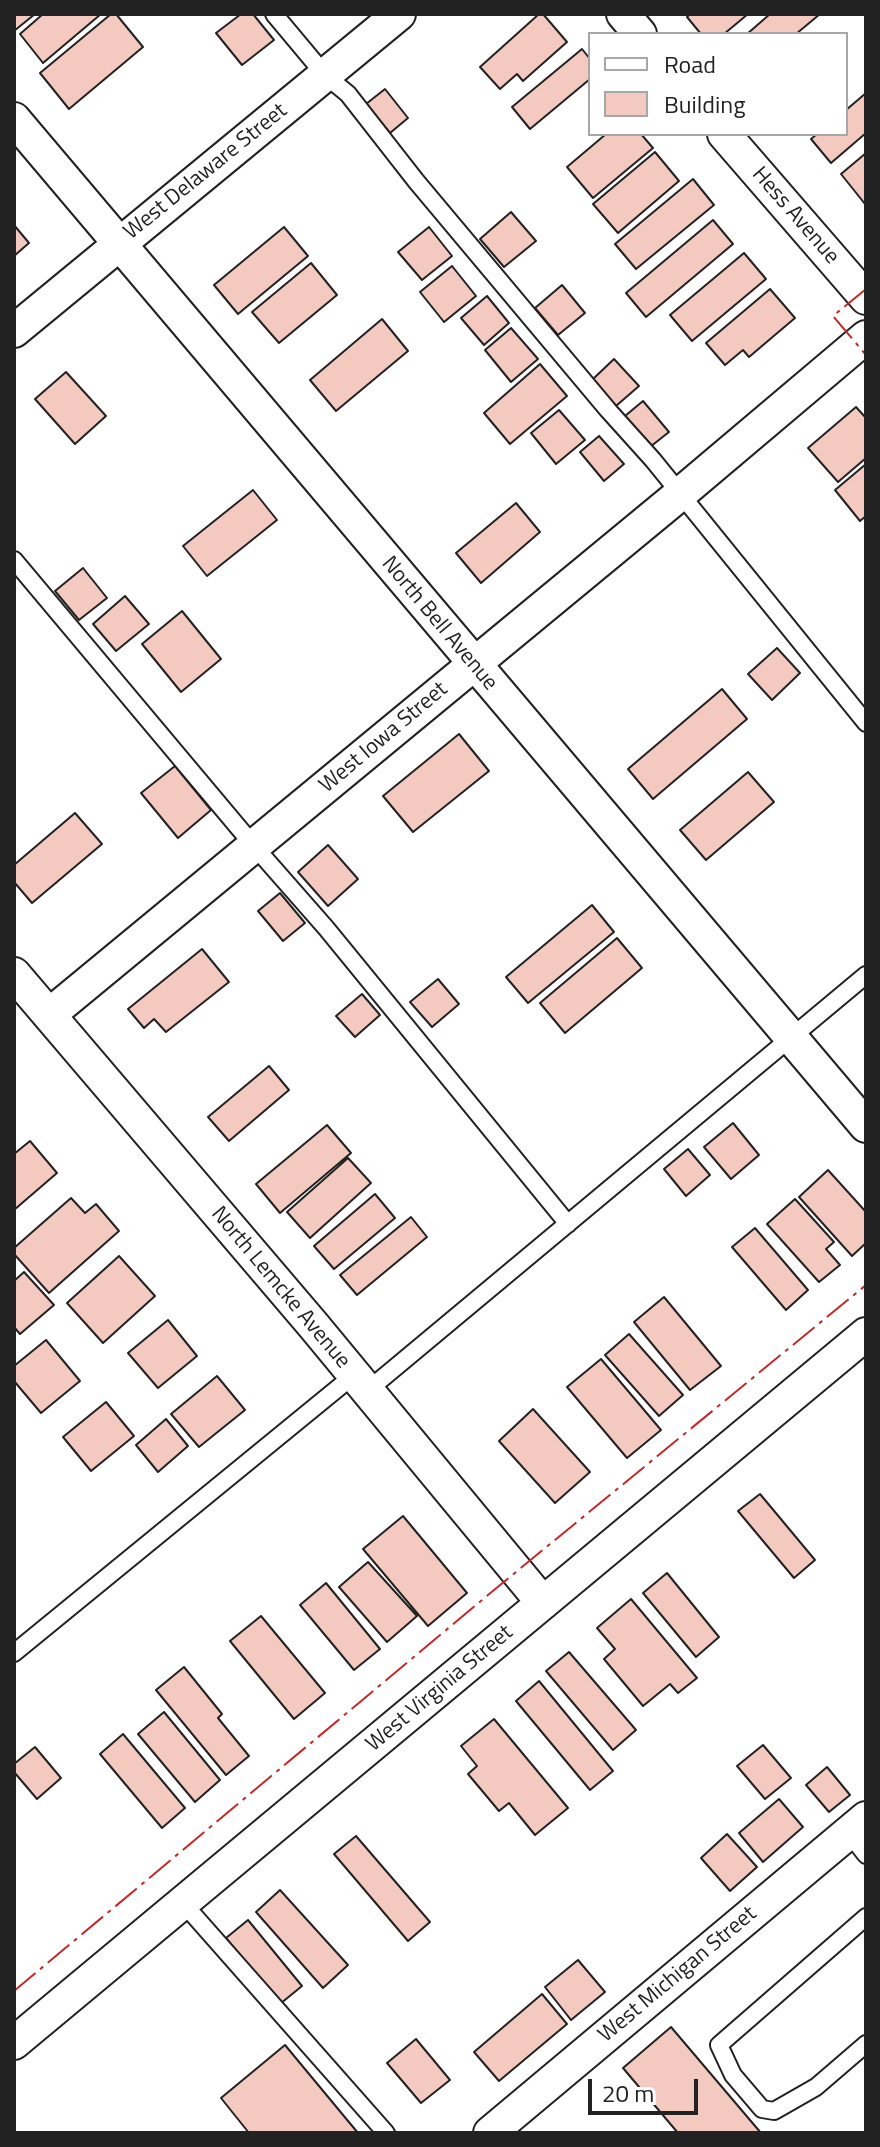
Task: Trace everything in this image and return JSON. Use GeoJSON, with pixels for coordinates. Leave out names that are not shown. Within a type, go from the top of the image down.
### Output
{"type":"FeatureCollection","features":[{"type":"Feature","properties":{"kind":"street","name":"West Delaware Street"},"geometry":{"type":"LineString","coordinates":[[14,331],[399,14]]}},
{"type":"Feature","properties":{"kind":"street"},"geometry":{"type":"LineString","coordinates":[[623,14],[638,32]]}},
{"type":"Feature","properties":{"kind":"street","name":"North Bell Avenue"},"geometry":{"type":"LineString","coordinates":[[14,119],[866,1126]]}},
{"type":"Feature","properties":{"kind":"street","name":"Hess Avenue"},"geometry":{"type":"LineString","coordinates":[[726,136],[866,298]]}},
{"type":"Feature","properties":{"kind":"street","name":"West Iowa Street"},"geometry":{"type":"LineString","coordinates":[[49,1015],[866,337]]}},
{"type":"Feature","properties":{"kind":"street","name":"North Lemcke Avenue"},"geometry":{"type":"LineString","coordinates":[[14,974],[543,1603]]}},
{"type":"Feature","properties":{"kind":"street","name":"West Virginia Street"},"geometry":{"type":"LineString","coordinates":[[14,2043],[866,1334]]}},
{"type":"Feature","properties":{"kind":"street","name":"West Michigan Street"},"geometry":{"type":"LineString","coordinates":[[490,2133],[860,1836]]}},
{"type":"Feature","properties":{"kind":"lane"},"geometry":{"type":"LineString","coordinates":[[274,14],[325,75],[348,94],[416,181],[653,460],[866,723]]}},
{"type":"Feature","properties":{"kind":"lane"},"geometry":{"type":"LineString","coordinates":[[14,560],[336,940],[568,1224]]}},
{"type":"Feature","properties":{"kind":"lane"},"geometry":{"type":"LineString","coordinates":[[14,1653],[568,1224],[866,975]]}},
{"type":"Feature","properties":{"kind":"lane"},"geometry":{"type":"LineString","coordinates":[[183,1903],[386,2133]]}},
{"type":"Feature","properties":{"kind":"lane"},"geometry":{"type":"LineString","coordinates":[[866,1917],[719,2045],[733,2075],[762,2109],[774,2111],[816,2087],[866,2044]]}},
{"type":"Feature","properties":{"kind":"building"},"geometry":{"type":"Polygon","coordinates":[[[14,14],[35,14],[14,31],[14,14]]]}},
{"type":"Feature","properties":{"kind":"building"},"geometry":{"type":"Polygon","coordinates":[[[43,14],[101,14],[43,63],[20,34],[43,14]]]}},
{"type":"Feature","properties":{"kind":"building"},"geometry":{"type":"Polygon","coordinates":[[[111,14],[116,14],[143,47],[69,109],[40,73],[111,14]]]}},
{"type":"Feature","properties":{"kind":"building"},"geometry":{"type":"Polygon","coordinates":[[[241,14],[253,14],[274,40],[242,65],[216,33],[241,14]]]}},
{"type":"Feature","properties":{"kind":"building"},"geometry":{"type":"Polygon","coordinates":[[[539,14],[543,14],[567,42],[523,81],[517,74],[500,89],[480,67],[539,14]]]}},
{"type":"Feature","properties":{"kind":"building"},"geometry":{"type":"Polygon","coordinates":[[[690,14],[748,14],[726,32],[699,32],[687,17],[690,14]]]}},
{"type":"Feature","properties":{"kind":"building"},"geometry":{"type":"Polygon","coordinates":[[[770,14],[820,14],[798,32],[749,32],[770,14]]]}},
{"type":"Feature","properties":{"kind":"building"},"geometry":{"type":"Polygon","coordinates":[[[582,49],[588,56],[588,81],[530,129],[512,107],[582,49]]]}},
{"type":"Feature","properties":{"kind":"building"},"geometry":{"type":"Polygon","coordinates":[[[385,89],[408,118],[390,133],[366,104],[385,89]]]}},
{"type":"Feature","properties":{"kind":"building"},"geometry":{"type":"Polygon","coordinates":[[[866,93],[866,133],[831,163],[811,139],[815,136],[848,136],[848,108],[866,93]]]}},
{"type":"Feature","properties":{"kind":"building"},"geometry":{"type":"Polygon","coordinates":[[[604,136],[643,136],[653,148],[593,198],[567,167],[604,136]]]}},
{"type":"Feature","properties":{"kind":"building"},"geometry":{"type":"Polygon","coordinates":[[[655,152],[679,181],[618,233],[593,204],[655,152]]]}},
{"type":"Feature","properties":{"kind":"building"},"geometry":{"type":"Polygon","coordinates":[[[866,153],[866,203],[865,204],[841,174],[866,153]]]}},
{"type":"Feature","properties":{"kind":"building"},"geometry":{"type":"Polygon","coordinates":[[[693,179],[714,205],[636,269],[615,244],[693,179]]]}},
{"type":"Feature","properties":{"kind":"building"},"geometry":{"type":"Polygon","coordinates":[[[511,212],[536,241],[504,267],[480,239],[511,212]]]}},
{"type":"Feature","properties":{"kind":"building"},"geometry":{"type":"Polygon","coordinates":[[[713,220],[733,244],[646,317],[626,293],[713,220]]]}},
{"type":"Feature","properties":{"kind":"building"},"geometry":{"type":"Polygon","coordinates":[[[14,225],[29,243],[14,256],[14,225]]]}},
{"type":"Feature","properties":{"kind":"building"},"geometry":{"type":"Polygon","coordinates":[[[284,227],[308,256],[238,314],[214,285],[284,227]]]}},
{"type":"Feature","properties":{"kind":"building"},"geometry":{"type":"Polygon","coordinates":[[[429,227],[452,256],[422,280],[398,252],[429,227]]]}},
{"type":"Feature","properties":{"kind":"building"},"geometry":{"type":"Polygon","coordinates":[[[744,253],[766,279],[692,341],[670,315],[744,253]]]}},
{"type":"Feature","properties":{"kind":"building"},"geometry":{"type":"Polygon","coordinates":[[[311,263],[337,295],[279,343],[252,312],[311,263]]]}},
{"type":"Feature","properties":{"kind":"building"},"geometry":{"type":"Polygon","coordinates":[[[452,266],[476,296],[444,322],[420,292],[452,266]]]}},
{"type":"Feature","properties":{"kind":"building"},"geometry":{"type":"Polygon","coordinates":[[[562,285],[585,313],[558,335],[535,308],[562,285]]]}},
{"type":"Feature","properties":{"kind":"building"},"geometry":{"type":"Polygon","coordinates":[[[770,289],[795,318],[749,357],[743,350],[725,365],[706,343],[770,289]]]}},
{"type":"Feature","properties":{"kind":"building"},"geometry":{"type":"Polygon","coordinates":[[[487,296],[509,323],[484,345],[461,318],[487,296]]]}},
{"type":"Feature","properties":{"kind":"building"},"geometry":{"type":"Polygon","coordinates":[[[382,319],[408,351],[336,411],[310,380],[382,319]]]}},
{"type":"Feature","properties":{"kind":"building"},"geometry":{"type":"Polygon","coordinates":[[[511,328],[538,359],[511,382],[485,350],[511,328]]]}},
{"type":"Feature","properties":{"kind":"building"},"geometry":{"type":"Polygon","coordinates":[[[614,359],[639,386],[616,406],[593,379],[614,359]]]}},
{"type":"Feature","properties":{"kind":"building"},"geometry":{"type":"Polygon","coordinates":[[[540,364],[567,396],[510,444],[484,413],[540,364]]]}},
{"type":"Feature","properties":{"kind":"building"},"geometry":{"type":"Polygon","coordinates":[[[66,372],[106,416],[75,444],[35,399],[66,372]]]}},
{"type":"Feature","properties":{"kind":"building"},"geometry":{"type":"Polygon","coordinates":[[[643,401],[669,432],[650,447],[625,416],[643,401]]]}},
{"type":"Feature","properties":{"kind":"building"},"geometry":{"type":"Polygon","coordinates":[[[856,407],[866,418],[866,458],[838,482],[808,448],[856,407]]]}},
{"type":"Feature","properties":{"kind":"building"},"geometry":{"type":"Polygon","coordinates":[[[559,410],[585,440],[556,464],[531,433],[559,410]]]}},
{"type":"Feature","properties":{"kind":"building"},"geometry":{"type":"Polygon","coordinates":[[[599,436],[624,464],[604,481],[580,452],[599,436]]]}},
{"type":"Feature","properties":{"kind":"building"},"geometry":{"type":"Polygon","coordinates":[[[866,464],[866,516],[860,521],[835,490],[866,464]]]}},
{"type":"Feature","properties":{"kind":"building"},"geometry":{"type":"Polygon","coordinates":[[[253,490],[277,520],[207,576],[183,546],[253,490]]]}},
{"type":"Feature","properties":{"kind":"building"},"geometry":{"type":"Polygon","coordinates":[[[516,503],[540,532],[481,583],[456,553],[516,503]]]}},
{"type":"Feature","properties":{"kind":"building"},"geometry":{"type":"Polygon","coordinates":[[[83,568],[107,598],[79,620],[55,591],[83,568]]]}},
{"type":"Feature","properties":{"kind":"building"},"geometry":{"type":"Polygon","coordinates":[[[125,596],[149,624],[116,651],[93,624],[125,596]]]}},
{"type":"Feature","properties":{"kind":"building"},"geometry":{"type":"Polygon","coordinates":[[[182,611],[221,659],[181,692],[142,644],[182,611]]]}},
{"type":"Feature","properties":{"kind":"building"},"geometry":{"type":"Polygon","coordinates":[[[777,648],[800,673],[772,700],[748,674],[777,648]]]}},
{"type":"Feature","properties":{"kind":"building"},"geometry":{"type":"Polygon","coordinates":[[[722,689],[747,719],[653,799],[628,769],[722,689]]]}},
{"type":"Feature","properties":{"kind":"building"},"geometry":{"type":"Polygon","coordinates":[[[459,734],[489,771],[413,832],[383,796],[459,734]]]}},
{"type":"Feature","properties":{"kind":"building"},"geometry":{"type":"Polygon","coordinates":[[[175,766],[211,810],[178,838],[141,793],[175,766]]]}},
{"type":"Feature","properties":{"kind":"building"},"geometry":{"type":"Polygon","coordinates":[[[748,772],[774,802],[706,860],[680,830],[748,772]]]}},
{"type":"Feature","properties":{"kind":"building"},"geometry":{"type":"Polygon","coordinates":[[[75,813],[102,844],[32,903],[14,882],[14,865],[75,813]]]}},
{"type":"Feature","properties":{"kind":"building"},"geometry":{"type":"Polygon","coordinates":[[[328,845],[358,879],[328,906],[298,872],[328,845]]]}},
{"type":"Feature","properties":{"kind":"building"},"geometry":{"type":"Polygon","coordinates":[[[280,893],[305,923],[283,941],[258,911],[280,893]]]}},
{"type":"Feature","properties":{"kind":"building"},"geometry":{"type":"Polygon","coordinates":[[[592,905],[614,932],[528,1003],[506,977],[592,905]]]}},
{"type":"Feature","properties":{"kind":"building"},"geometry":{"type":"Polygon","coordinates":[[[617,938],[642,968],[565,1033],[540,1003],[617,938]]]}},
{"type":"Feature","properties":{"kind":"building"},"geometry":{"type":"Polygon","coordinates":[[[202,949],[229,982],[166,1032],[154,1019],[144,1028],[128,1009],[202,949]]]}},
{"type":"Feature","properties":{"kind":"building"},"geometry":{"type":"Polygon","coordinates":[[[438,979],[459,1004],[432,1027],[410,1002],[438,979]]]}},
{"type":"Feature","properties":{"kind":"building"},"geometry":{"type":"Polygon","coordinates":[[[362,994],[380,1015],[355,1037],[336,1016],[362,994]]]}},
{"type":"Feature","properties":{"kind":"building"},"geometry":{"type":"Polygon","coordinates":[[[269,1066],[289,1090],[229,1141],[208,1117],[269,1066]]]}},
{"type":"Feature","properties":{"kind":"building"},"geometry":{"type":"Polygon","coordinates":[[[733,1123],[759,1155],[731,1179],[704,1147],[733,1123]]]}},
{"type":"Feature","properties":{"kind":"building"},"geometry":{"type":"Polygon","coordinates":[[[327,1125],[351,1153],[280,1213],[256,1184],[327,1125]]]}},
{"type":"Feature","properties":{"kind":"building"},"geometry":{"type":"Polygon","coordinates":[[[30,1141],[57,1173],[14,1210],[14,1154],[30,1141]]]}},
{"type":"Feature","properties":{"kind":"building"},"geometry":{"type":"Polygon","coordinates":[[[688,1149],[710,1175],[686,1196],[664,1169],[688,1149]]]}},
{"type":"Feature","properties":{"kind":"building"},"geometry":{"type":"Polygon","coordinates":[[[348,1158],[371,1183],[310,1238],[287,1212],[348,1158]]]}},
{"type":"Feature","properties":{"kind":"building"},"geometry":{"type":"Polygon","coordinates":[[[828,1170],[866,1212],[866,1243],[852,1256],[799,1197],[828,1170]]]}},
{"type":"Feature","properties":{"kind":"building"},"geometry":{"type":"Polygon","coordinates":[[[375,1194],[395,1218],[334,1269],[314,1246],[375,1194]]]}},
{"type":"Feature","properties":{"kind":"building"},"geometry":{"type":"Polygon","coordinates":[[[71,1198],[85,1213],[96,1204],[119,1231],[49,1293],[14,1254],[14,1248],[71,1198]]]}},
{"type":"Feature","properties":{"kind":"building"},"geometry":{"type":"Polygon","coordinates":[[[795,1199],[834,1242],[826,1249],[840,1265],[819,1282],[767,1224],[795,1199]]]}},
{"type":"Feature","properties":{"kind":"building"},"geometry":{"type":"Polygon","coordinates":[[[411,1217],[427,1237],[357,1295],[340,1275],[411,1217]]]}},
{"type":"Feature","properties":{"kind":"building"},"geometry":{"type":"Polygon","coordinates":[[[755,1228],[808,1290],[786,1310],[732,1247],[755,1228]]]}},
{"type":"Feature","properties":{"kind":"building"},"geometry":{"type":"Polygon","coordinates":[[[119,1256],[155,1296],[103,1343],[67,1303],[119,1256]]]}},
{"type":"Feature","properties":{"kind":"building"},"geometry":{"type":"Polygon","coordinates":[[[24,1272],[54,1305],[20,1334],[14,1327],[14,1281],[24,1272]]]}},
{"type":"Feature","properties":{"kind":"building"},"geometry":{"type":"Polygon","coordinates":[[[664,1297],[721,1366],[690,1390],[634,1322],[664,1297]]]}},
{"type":"Feature","properties":{"kind":"building"},"geometry":{"type":"Polygon","coordinates":[[[168,1320],[197,1356],[158,1388],[128,1353],[168,1320]]]}},
{"type":"Feature","properties":{"kind":"building"},"geometry":{"type":"Polygon","coordinates":[[[629,1334],[683,1395],[659,1416],[605,1355],[629,1334]]]}},
{"type":"Feature","properties":{"kind":"building"},"geometry":{"type":"Polygon","coordinates":[[[46,1340],[80,1381],[41,1413],[14,1381],[14,1366],[46,1340]]]}},
{"type":"Feature","properties":{"kind":"building"},"geometry":{"type":"Polygon","coordinates":[[[601,1359],[661,1430],[627,1458],[567,1387],[601,1359]]]}},
{"type":"Feature","properties":{"kind":"building"},"geometry":{"type":"Polygon","coordinates":[[[217,1376],[245,1410],[199,1447],[171,1414],[217,1376]]]}},
{"type":"Feature","properties":{"kind":"building"},"geometry":{"type":"Polygon","coordinates":[[[106,1402],[134,1436],[91,1471],[63,1437],[106,1402]]]}},
{"type":"Feature","properties":{"kind":"building"},"geometry":{"type":"Polygon","coordinates":[[[533,1409],[590,1472],[555,1503],[499,1441],[533,1409]]]}},
{"type":"Feature","properties":{"kind":"building"},"geometry":{"type":"Polygon","coordinates":[[[166,1419],[188,1446],[158,1472],[136,1445],[166,1419]]]}},
{"type":"Feature","properties":{"kind":"building"},"geometry":{"type":"Polygon","coordinates":[[[760,1494],[815,1560],[794,1578],[738,1511],[760,1494]]]}},
{"type":"Feature","properties":{"kind":"building"},"geometry":{"type":"Polygon","coordinates":[[[403,1516],[467,1593],[428,1626],[363,1549],[403,1516]]]}},
{"type":"Feature","properties":{"kind":"building"},"geometry":{"type":"Polygon","coordinates":[[[368,1562],[417,1616],[387,1642],[339,1587],[368,1562]]]}},
{"type":"Feature","properties":{"kind":"building"},"geometry":{"type":"Polygon","coordinates":[[[667,1573],[719,1637],[696,1657],[643,1593],[667,1573]]]}},
{"type":"Feature","properties":{"kind":"building"},"geometry":{"type":"Polygon","coordinates":[[[326,1583],[380,1649],[354,1670],[300,1605],[326,1583]]]}},
{"type":"Feature","properties":{"kind":"building"},"geometry":{"type":"Polygon","coordinates":[[[631,1599],[697,1678],[678,1693],[670,1684],[643,1706],[604,1659],[615,1649],[597,1628],[631,1599]]]}},
{"type":"Feature","properties":{"kind":"building"},"geometry":{"type":"Polygon","coordinates":[[[261,1616],[325,1693],[294,1719],[230,1641],[261,1616]]]}},
{"type":"Feature","properties":{"kind":"building"},"geometry":{"type":"Polygon","coordinates":[[[569,1652],[636,1730],[613,1750],[546,1671],[569,1652]]]}},
{"type":"Feature","properties":{"kind":"building"},"geometry":{"type":"Polygon","coordinates":[[[184,1667],[222,1714],[218,1718],[249,1756],[226,1775],[156,1690],[184,1667]]]}},
{"type":"Feature","properties":{"kind":"building"},"geometry":{"type":"Polygon","coordinates":[[[539,1681],[613,1771],[590,1790],[516,1701],[539,1681]]]}},
{"type":"Feature","properties":{"kind":"building"},"geometry":{"type":"Polygon","coordinates":[[[164,1712],[220,1780],[195,1802],[138,1734],[164,1712]]]}},
{"type":"Feature","properties":{"kind":"building"},"geometry":{"type":"Polygon","coordinates":[[[494,1719],[568,1808],[535,1835],[509,1803],[499,1811],[468,1774],[477,1766],[461,1746],[494,1719]]]}},
{"type":"Feature","properties":{"kind":"building"},"geometry":{"type":"Polygon","coordinates":[[[123,1734],[185,1808],[162,1828],[100,1754],[123,1734]]]}},
{"type":"Feature","properties":{"kind":"building"},"geometry":{"type":"Polygon","coordinates":[[[763,1745],[791,1778],[765,1799],[737,1766],[763,1745]]]}},
{"type":"Feature","properties":{"kind":"building"},"geometry":{"type":"Polygon","coordinates":[[[35,1747],[61,1778],[37,1799],[14,1772],[14,1764],[35,1747]]]}},
{"type":"Feature","properties":{"kind":"building"},"geometry":{"type":"Polygon","coordinates":[[[827,1767],[850,1795],[829,1812],[806,1785],[827,1767]]]}},
{"type":"Feature","properties":{"kind":"building"},"geometry":{"type":"Polygon","coordinates":[[[779,1799],[803,1827],[763,1862],[739,1833],[779,1799]]]}},
{"type":"Feature","properties":{"kind":"building"},"geometry":{"type":"Polygon","coordinates":[[[727,1834],[757,1867],[730,1891],[701,1858],[727,1834]]]}},
{"type":"Feature","properties":{"kind":"building"},"geometry":{"type":"Polygon","coordinates":[[[356,1836],[430,1922],[408,1941],[334,1854],[356,1836]]]}},
{"type":"Feature","properties":{"kind":"building"},"geometry":{"type":"Polygon","coordinates":[[[280,1890],[348,1965],[323,1988],[256,1912],[280,1890]]]}},
{"type":"Feature","properties":{"kind":"building"},"geometry":{"type":"Polygon","coordinates":[[[248,1920],[302,1986],[280,2004],[226,1938],[248,1920]]]}},
{"type":"Feature","properties":{"kind":"building"},"geometry":{"type":"Polygon","coordinates":[[[578,1960],[605,1992],[571,2020],[545,1987],[578,1960]]]}},
{"type":"Feature","properties":{"kind":"building"},"geometry":{"type":"Polygon","coordinates":[[[542,1994],[567,2024],[499,2081],[474,2052],[542,1994]]]}},
{"type":"Feature","properties":{"kind":"building"},"geometry":{"type":"Polygon","coordinates":[[[671,2027],[761,2133],[678,2133],[623,2068],[671,2027]]]}},
{"type":"Feature","properties":{"kind":"building"},"geometry":{"type":"Polygon","coordinates":[[[416,2039],[450,2080],[421,2103],[387,2063],[416,2039]]]}},
{"type":"Feature","properties":{"kind":"building"},"geometry":{"type":"Polygon","coordinates":[[[285,2045],[358,2133],[249,2133],[221,2098],[285,2045]]]}},
{"type":"Feature","properties":{"kind":"power"},"geometry":{"type":"LineString","coordinates":[[866,289],[833,316],[866,355]]}},
{"type":"Feature","properties":{"kind":"power"},"geometry":{"type":"LineString","coordinates":[[14,1991],[494,1590],[866,1285]]}}]}
